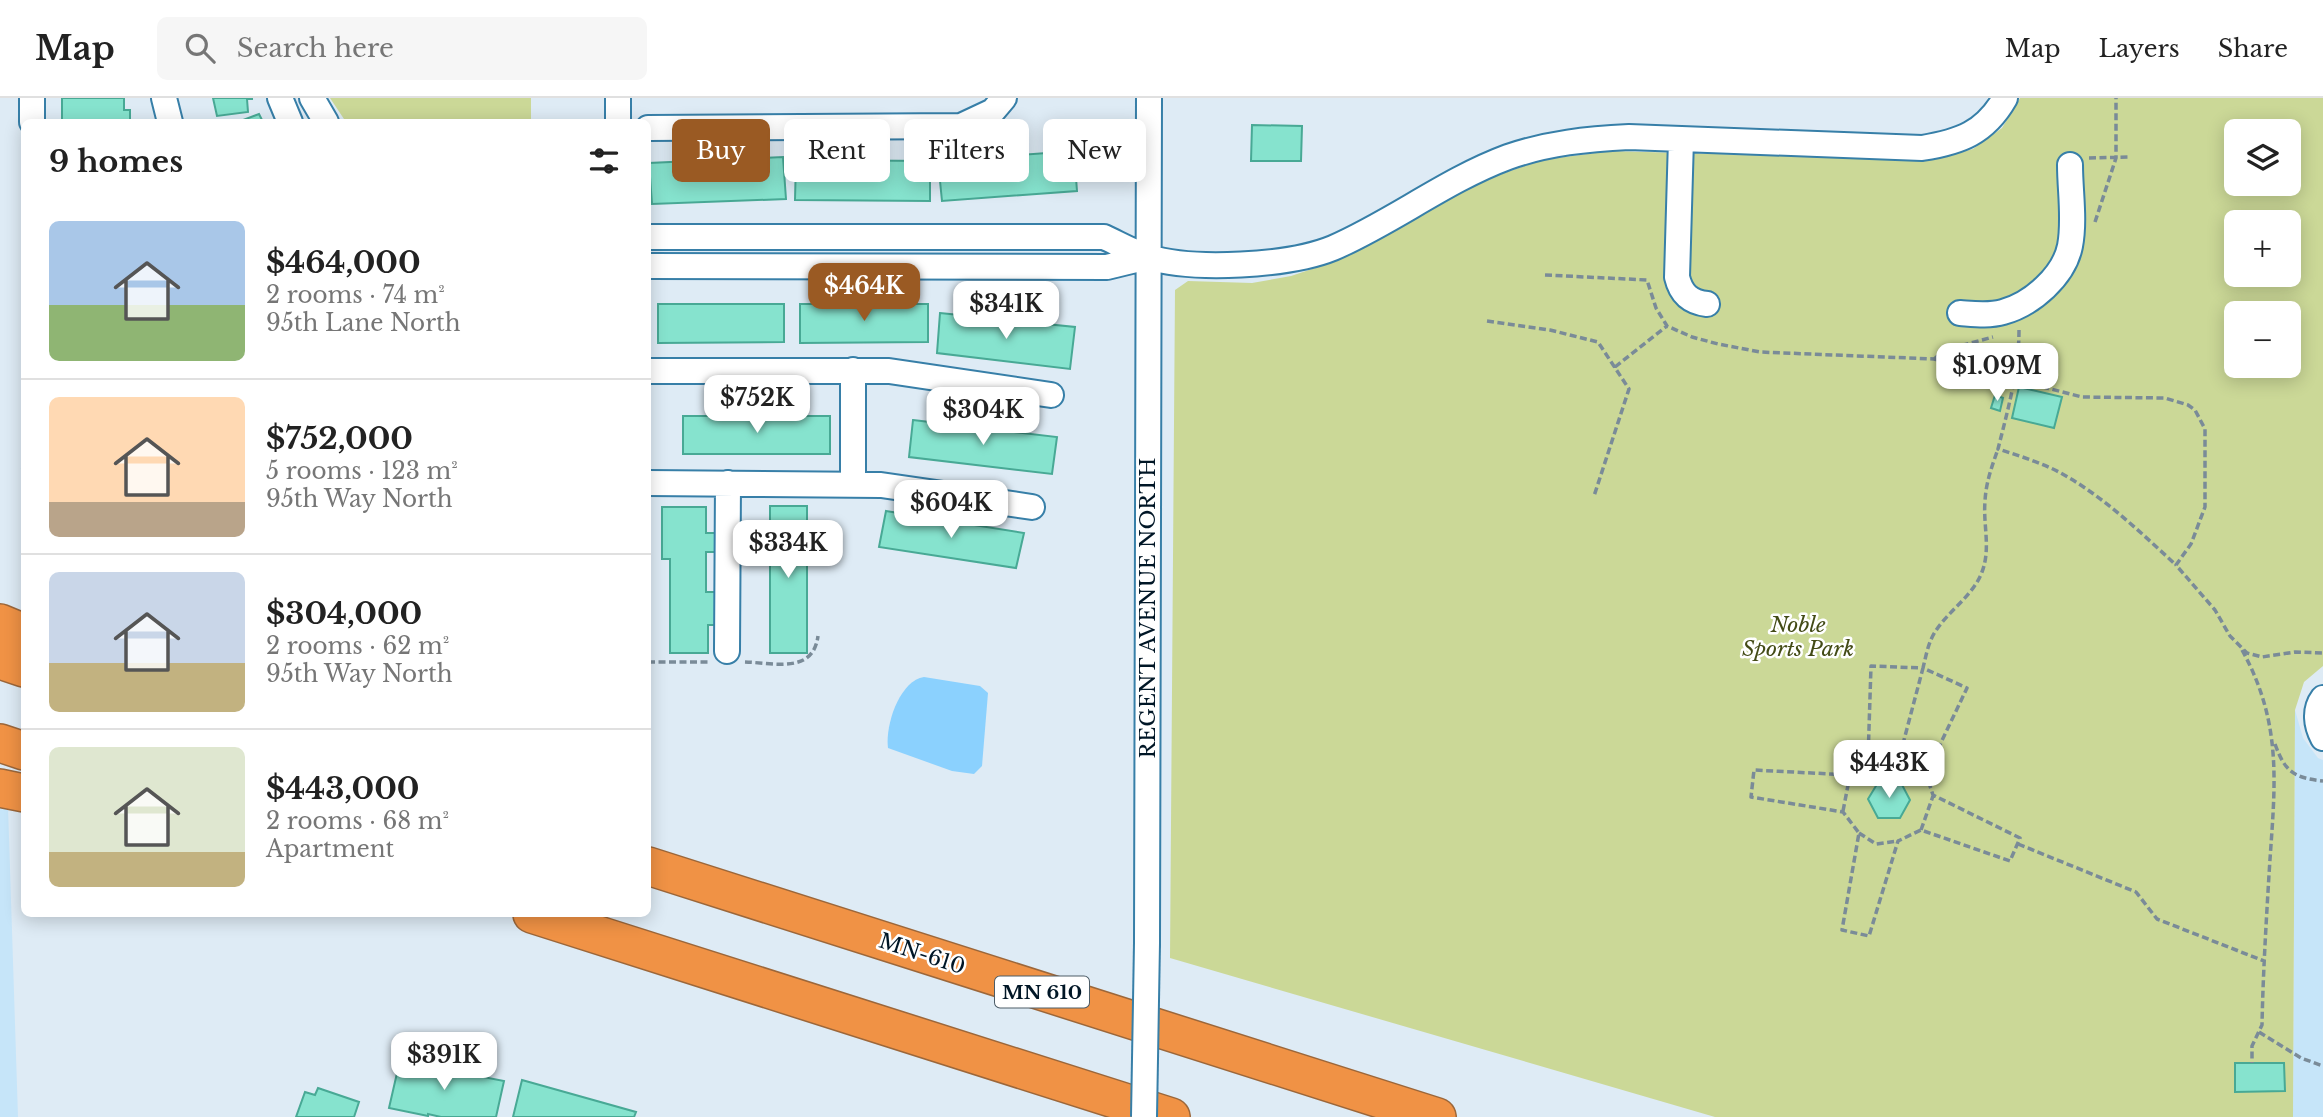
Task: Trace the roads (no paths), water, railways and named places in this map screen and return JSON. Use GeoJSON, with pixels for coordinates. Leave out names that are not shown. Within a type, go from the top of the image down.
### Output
{"type":"FeatureCollection","features":[{"type":"Feature","properties":{"kind":"highway"},"geometry":{"type":"LineString","coordinates":[[0,624],[21,632]]}},
{"type":"Feature","properties":{"kind":"highway"},"geometry":{"type":"LineString","coordinates":[[0,660],[21,667]]}},
{"type":"Feature","properties":{"kind":"highway"},"geometry":{"type":"LineString","coordinates":[[0,743],[21,750]]}},
{"type":"Feature","properties":{"kind":"highway"},"geometry":{"type":"LineString","coordinates":[[0,788],[21,792]]}},
{"type":"Feature","properties":{"kind":"highway","name":"MN-610"},"geometry":{"type":"LineString","coordinates":[[651,867],[1437,1117]]}},
{"type":"Feature","properties":{"kind":"highway"},"geometry":{"type":"LineString","coordinates":[[534,917],[572,926]]}},
{"type":"Feature","properties":{"kind":"highway"},"geometry":{"type":"LineString","coordinates":[[542,917],[1171,1117]]}},
{"type":"Feature","properties":{"kind":"street"},"geometry":{"type":"LineString","coordinates":[[32,98],[32,119]]}},
{"type":"Feature","properties":{"kind":"street"},"geometry":{"type":"LineString","coordinates":[[164,98],[169,119]]}},
{"type":"Feature","properties":{"kind":"street"},"geometry":{"type":"LineString","coordinates":[[280,98],[289,119]]}},
{"type":"Feature","properties":{"kind":"street"},"geometry":{"type":"LineString","coordinates":[[312,98],[324,119]]}},
{"type":"Feature","properties":{"kind":"street"},"geometry":{"type":"LineString","coordinates":[[618,98],[618,119]]}},
{"type":"Feature","properties":{"kind":"street"},"geometry":{"type":"LineString","coordinates":[[651,128],[961,126],[993,111],[1004,98]]}},
{"type":"Feature","properties":{"kind":"street","name":"REGENT AVENUE NORTH"},"geometry":{"type":"LineString","coordinates":[[1144,1117],[1147,943],[1149,98]]}},
{"type":"Feature","properties":{"kind":"street"},"geometry":{"type":"LineString","coordinates":[[651,237],[1104,237],[1148,257],[1211,264],[1255,264],[1293,259],[1331,248],[1469,174],[1508,157],[1548,145],[1584,139],[1629,137],[1922,148],[1949,144],[1974,133],[1995,115],[2005,98]]}},
{"type":"Feature","properties":{"kind":"street"},"geometry":{"type":"LineString","coordinates":[[1681,139],[1677,277],[1679,288],[1685,295],[1699,303],[1707,304]]}},
{"type":"Feature","properties":{"kind":"street"},"geometry":{"type":"LineString","coordinates":[[1960,313],[2004,312],[2025,302],[2054,278],[2065,262],[2069,249],[2075,161]]}},
{"type":"Feature","properties":{"kind":"street"},"geometry":{"type":"LineString","coordinates":[[651,266],[1107,267],[1148,257]]}},
{"type":"Feature","properties":{"kind":"street"},"geometry":{"type":"LineString","coordinates":[[853,370],[853,483]]}},
{"type":"Feature","properties":{"kind":"street"},"geometry":{"type":"LineString","coordinates":[[651,371],[889,371],[1051,395]]}},
{"type":"Feature","properties":{"kind":"street"},"geometry":{"type":"LineString","coordinates":[[651,483],[853,483],[1032,507]]}},
{"type":"Feature","properties":{"kind":"street"},"geometry":{"type":"LineString","coordinates":[[727,651],[728,483]]}},
{"type":"Feature","properties":{"kind":"street"},"geometry":{"type":"LineString","coordinates":[[2323,698],[2318,704],[2317,716],[2318,728],[2323,738]]}},
{"type":"Feature","properties":{"kind":"water"},"geometry":{"type":"Polygon","coordinates":[[[924,677],[980,686],[988,693],[982,766],[974,774],[952,771],[888,748],[889,728],[895,706],[907,687],[924,677]]]}},
{"type":"Feature","properties":{"kind":"park label","name":"Noble Sports Park"},"geometry":{"type":"Point","coordinates":[1798,637]}}]}
